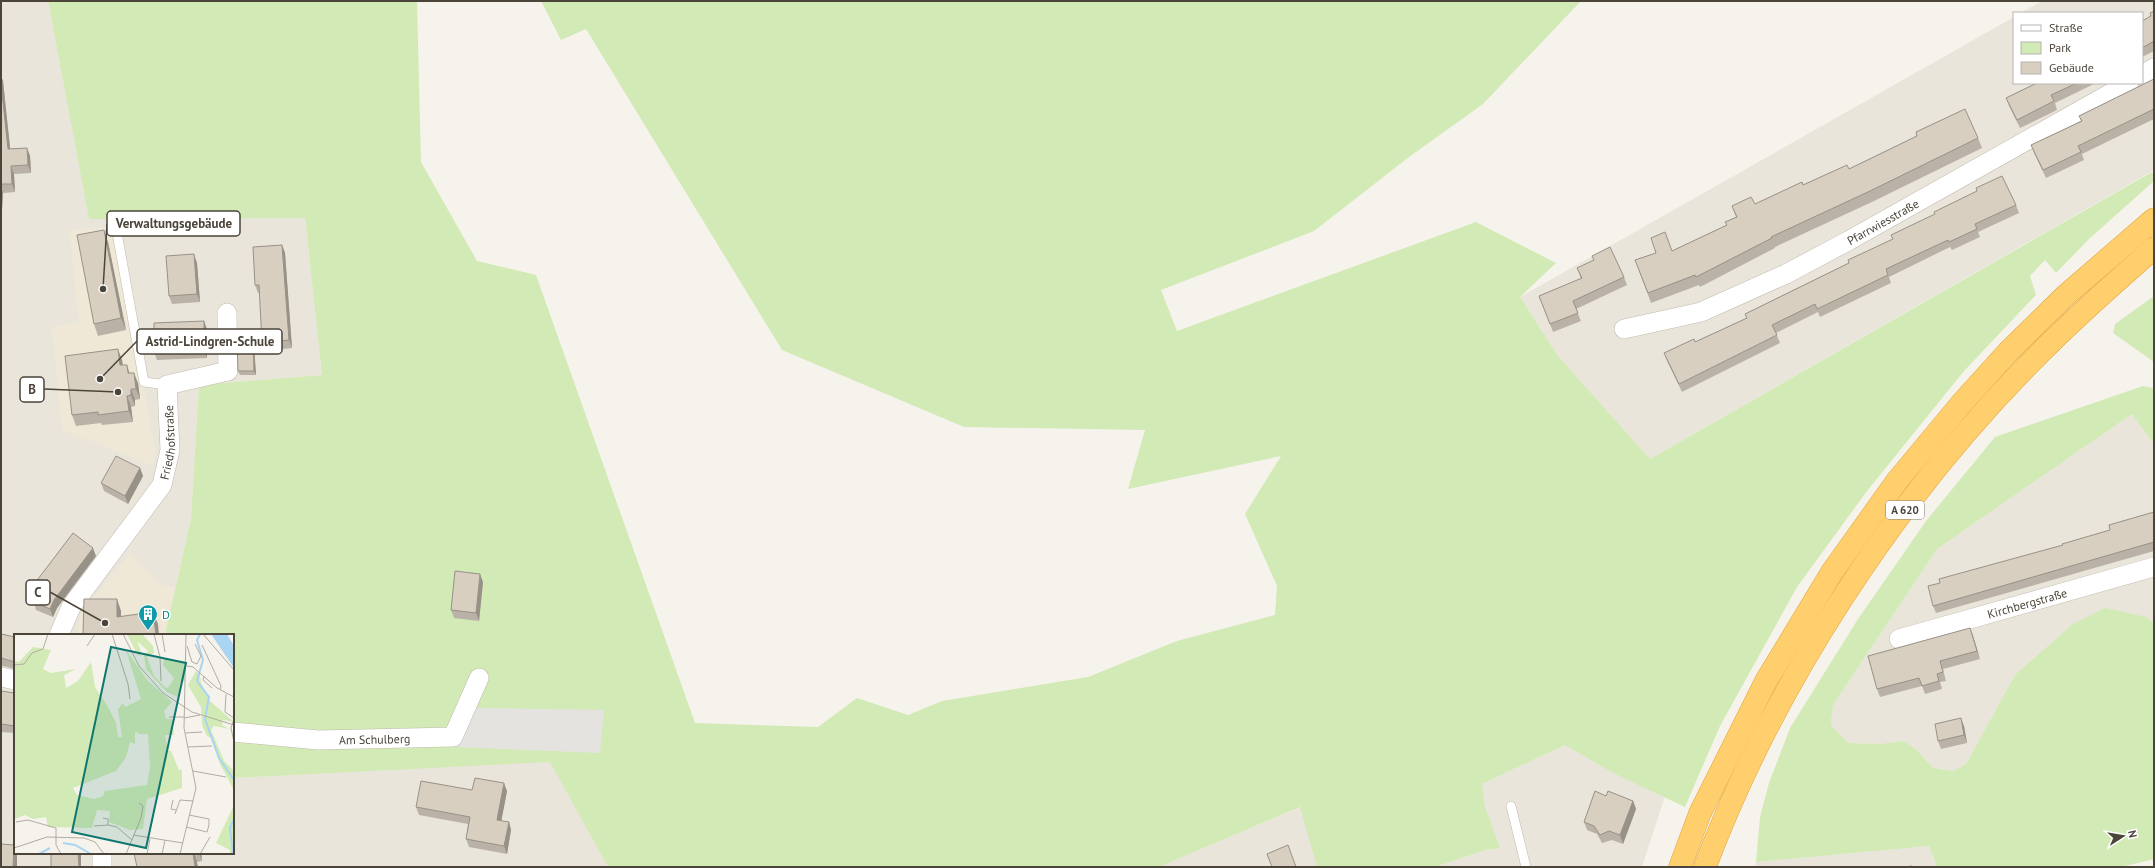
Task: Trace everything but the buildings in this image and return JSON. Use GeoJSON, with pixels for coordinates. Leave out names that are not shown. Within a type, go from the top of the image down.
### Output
{"type":"FeatureCollection","features":[{"type":"Feature","properties":{"kind":"highway","name":"A 620"},"geometry":{"type":"LineString","coordinates":[[1680,867],[1700,813],[1766,680],[1832,572],[1897,481],[1961,404],[2008,352],[2065,296],[2154,219]]}},
{"type":"Feature","properties":{"kind":"highway","name":"A 620"},"geometry":{"type":"LineString","coordinates":[[1705,867],[1721,822],[1788,688],[1849,587],[1917,494],[1979,418],[2028,365],[2085,309],[2154,248]]}},
{"type":"Feature","properties":{"kind":"street"},"geometry":{"type":"LineString","coordinates":[[2143,75],[2154,68]]}},
{"type":"Feature","properties":{"kind":"street","name":"Pfarrwiesstraße"},"geometry":{"type":"LineString","coordinates":[[1624,329],[1701,312],[1786,274],[1848,241],[2127,84]]}},
{"type":"Feature","properties":{"kind":"street"},"geometry":{"type":"LineString","coordinates":[[167,385],[228,371],[227,313]]}},
{"type":"Feature","properties":{"kind":"street","name":"Friedhofstraße"},"geometry":{"type":"LineString","coordinates":[[59,634],[72,606],[162,485],[170,450],[167,385]]}},
{"type":"Feature","properties":{"kind":"street","name":"Kirchbergstraße"},"geometry":{"type":"LineString","coordinates":[[1899,639],[2154,567]]}},
{"type":"Feature","properties":{"kind":"street"},"geometry":{"type":"LineString","coordinates":[[1,677],[14,680]]}},
{"type":"Feature","properties":{"kind":"street","name":"Am Schulberg"},"geometry":{"type":"LineString","coordinates":[[234,732],[318,740],[453,737],[479,678]]}},
{"type":"Feature","properties":{"kind":"street"},"geometry":{"type":"LineString","coordinates":[[102,854],[102,867]]}},
{"type":"Feature","properties":{"kind":"lane"},"geometry":{"type":"LineString","coordinates":[[117,233],[144,382],[167,385]]}},
{"type":"Feature","properties":{"kind":"lane"},"geometry":{"type":"LineString","coordinates":[[1511,806],[1526,867]]}},
{"type":"Feature","properties":{"kind":"shaded area"},"geometry":{"type":"Polygon","coordinates":[[[1,1],[48,1],[89,218],[305,217],[322,375],[199,385],[191,518],[165,634],[14,634],[14,854],[234,854],[234,778],[551,761],[608,867],[1,867],[1,1]]]}},
{"type":"Feature","properties":{"kind":"shaded area"},"geometry":{"type":"Polygon","coordinates":[[[2042,1],[2154,1],[2154,170],[1650,459],[1558,356],[1520,297],[2013,18],[2013,84],[2143,84],[2143,12],[2023,12],[2042,1]]]}},
{"type":"Feature","properties":{"kind":"shaded area"},"geometry":{"type":"Polygon","coordinates":[[[114,227],[155,449],[154,466],[62,430],[52,327],[79,322],[69,230],[114,227]]]}},
{"type":"Feature","properties":{"kind":"shaded area"},"geometry":{"type":"Polygon","coordinates":[[[2132,414],[2154,444],[2154,623],[2146,617],[2015,675],[1966,764],[1953,771],[1933,768],[1916,749],[1903,741],[1879,744],[1848,743],[1831,725],[1833,705],[1937,549],[2132,414]]]}},
{"type":"Feature","properties":{"kind":"shaded area"},"geometry":{"type":"Polygon","coordinates":[[[129,554],[161,584],[175,588],[165,634],[76,634],[82,612],[129,554]]]}},
{"type":"Feature","properties":{"kind":"shaded area"},"geometry":{"type":"Polygon","coordinates":[[[471,708],[604,710],[600,753],[456,747],[471,708]]]}},
{"type":"Feature","properties":{"kind":"shaded area"},"geometry":{"type":"Polygon","coordinates":[[[1565,745],[1611,772],[1665,796],[1642,867],[1435,867],[1486,850],[1499,848],[1485,807],[1482,784],[1565,745]]]}},
{"type":"Feature","properties":{"kind":"shaded area"},"geometry":{"type":"Polygon","coordinates":[[[1301,807],[1317,867],[1159,867],[1301,807]]]}},
{"type":"Feature","properties":{"kind":"shaded area"},"geometry":{"type":"Polygon","coordinates":[[[1929,846],[1937,867],[1755,867],[1756,862],[1929,846]]]}},
{"type":"Feature","properties":{"kind":"green space"},"geometry":{"type":"Polygon","coordinates":[[[48,1],[417,1],[421,162],[477,261],[536,275],[695,723],[818,727],[857,698],[908,715],[942,701],[1088,677],[1177,641],[1275,615],[1277,586],[1245,514],[1281,456],[1128,489],[1145,430],[964,427],[782,350],[586,29],[561,40],[541,1],[1581,1],[1483,104],[1409,157],[1314,231],[1161,290],[1177,331],[1476,222],[1556,263],[1520,297],[1558,356],[1650,459],[2152,172],[2154,175],[2154,181],[2089,239],[2056,273],[2045,260],[2030,276],[2036,295],[1964,371],[1867,491],[1797,587],[1720,726],[1685,807],[1611,772],[1565,745],[1482,784],[1485,807],[1500,848],[1486,850],[1435,867],[1317,867],[1300,807],[1159,867],[608,867],[550,762],[234,778],[234,634],[165,634],[191,518],[199,385],[322,375],[305,218],[89,219],[48,1]]]}},
{"type":"Feature","properties":{"kind":"green space"},"geometry":{"type":"Polygon","coordinates":[[[2154,296],[2154,362],[2113,333],[2115,324],[2154,296]]]}},
{"type":"Feature","properties":{"kind":"green space"},"geometry":{"type":"Polygon","coordinates":[[[2143,386],[2154,388],[2154,444],[2132,414],[1937,549],[1833,705],[1831,725],[1848,743],[1879,744],[1903,741],[1916,749],[1933,768],[1953,771],[1966,764],[2015,675],[2073,624],[2105,608],[2146,617],[2154,623],[2154,859],[2121,867],[1937,867],[1929,846],[1756,862],[1760,817],[1769,783],[1790,728],[1858,619],[1926,521],[1995,437],[2143,386]]]}},
{"type":"Feature","properties":{"kind":"place","name":"Verwaltungsgebäude"},"geometry":{"type":"Point","coordinates":[103,289]}},
{"type":"Feature","properties":{"kind":"place","name":"Astrid-Lindgren-Schule"},"geometry":{"type":"Point","coordinates":[100,379]}},
{"type":"Feature","properties":{"kind":"place","name":"B"},"geometry":{"type":"Point","coordinates":[118,392]}},
{"type":"Feature","properties":{"kind":"place","name":"C"},"geometry":{"type":"Point","coordinates":[105,623]}},
{"type":"Feature","properties":{"kind":"place","name":"D"},"geometry":{"type":"Point","coordinates":[148,631]}}]}
